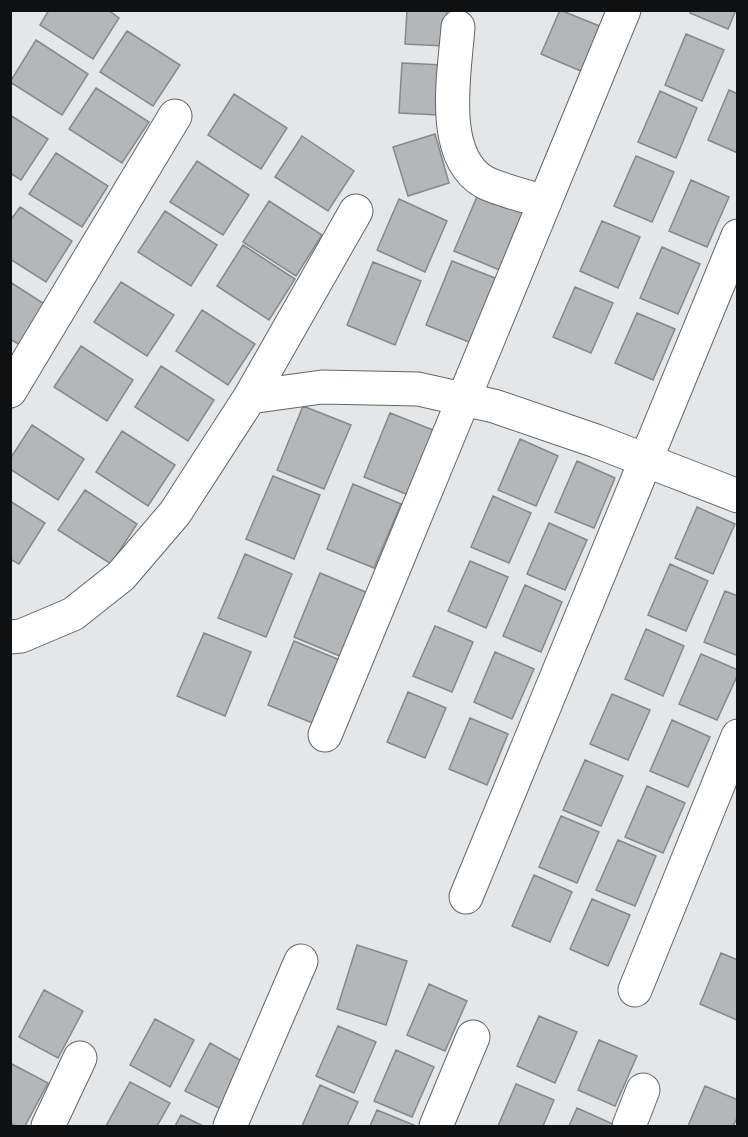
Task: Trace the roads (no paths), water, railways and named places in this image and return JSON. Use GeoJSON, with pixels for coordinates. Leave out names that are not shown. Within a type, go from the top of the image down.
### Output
{"type":"FeatureCollection","features":[{"type":"Feature","properties":{"kind":"street"},"geometry":{"type":"LineString","coordinates":[[325,735],[624,10]]}},
{"type":"Feature","properties":{"kind":"street"},"geometry":{"type":"LineString","coordinates":[[458,27],[453,100],[455,138],[467,167],[484,182],[545,202]]}},
{"type":"Feature","properties":{"kind":"street"},"geometry":{"type":"LineString","coordinates":[[10,391],[175,116]]}},
{"type":"Feature","properties":{"kind":"street"},"geometry":{"type":"LineString","coordinates":[[10,637],[21,636],[73,614],[121,576],[175,513],[250,397],[356,211]]}},
{"type":"Feature","properties":{"kind":"street"},"geometry":{"type":"LineString","coordinates":[[466,897],[738,236]]}},
{"type":"Feature","properties":{"kind":"street"},"geometry":{"type":"LineString","coordinates":[[250,397],[322,387],[418,389],[464,398],[494,406],[645,460],[738,496]]}},
{"type":"Feature","properties":{"kind":"street"},"geometry":{"type":"LineString","coordinates":[[635,990],[738,736]]}},
{"type":"Feature","properties":{"kind":"street"},"geometry":{"type":"LineString","coordinates":[[230,1126],[301,961]]}},
{"type":"Feature","properties":{"kind":"street"},"geometry":{"type":"LineString","coordinates":[[436,1126],[473,1037]]}},
{"type":"Feature","properties":{"kind":"street"},"geometry":{"type":"LineString","coordinates":[[48,1126],[80,1058]]}},
{"type":"Feature","properties":{"kind":"street"},"geometry":{"type":"LineString","coordinates":[[629,1126],[643,1090]]}}]}
